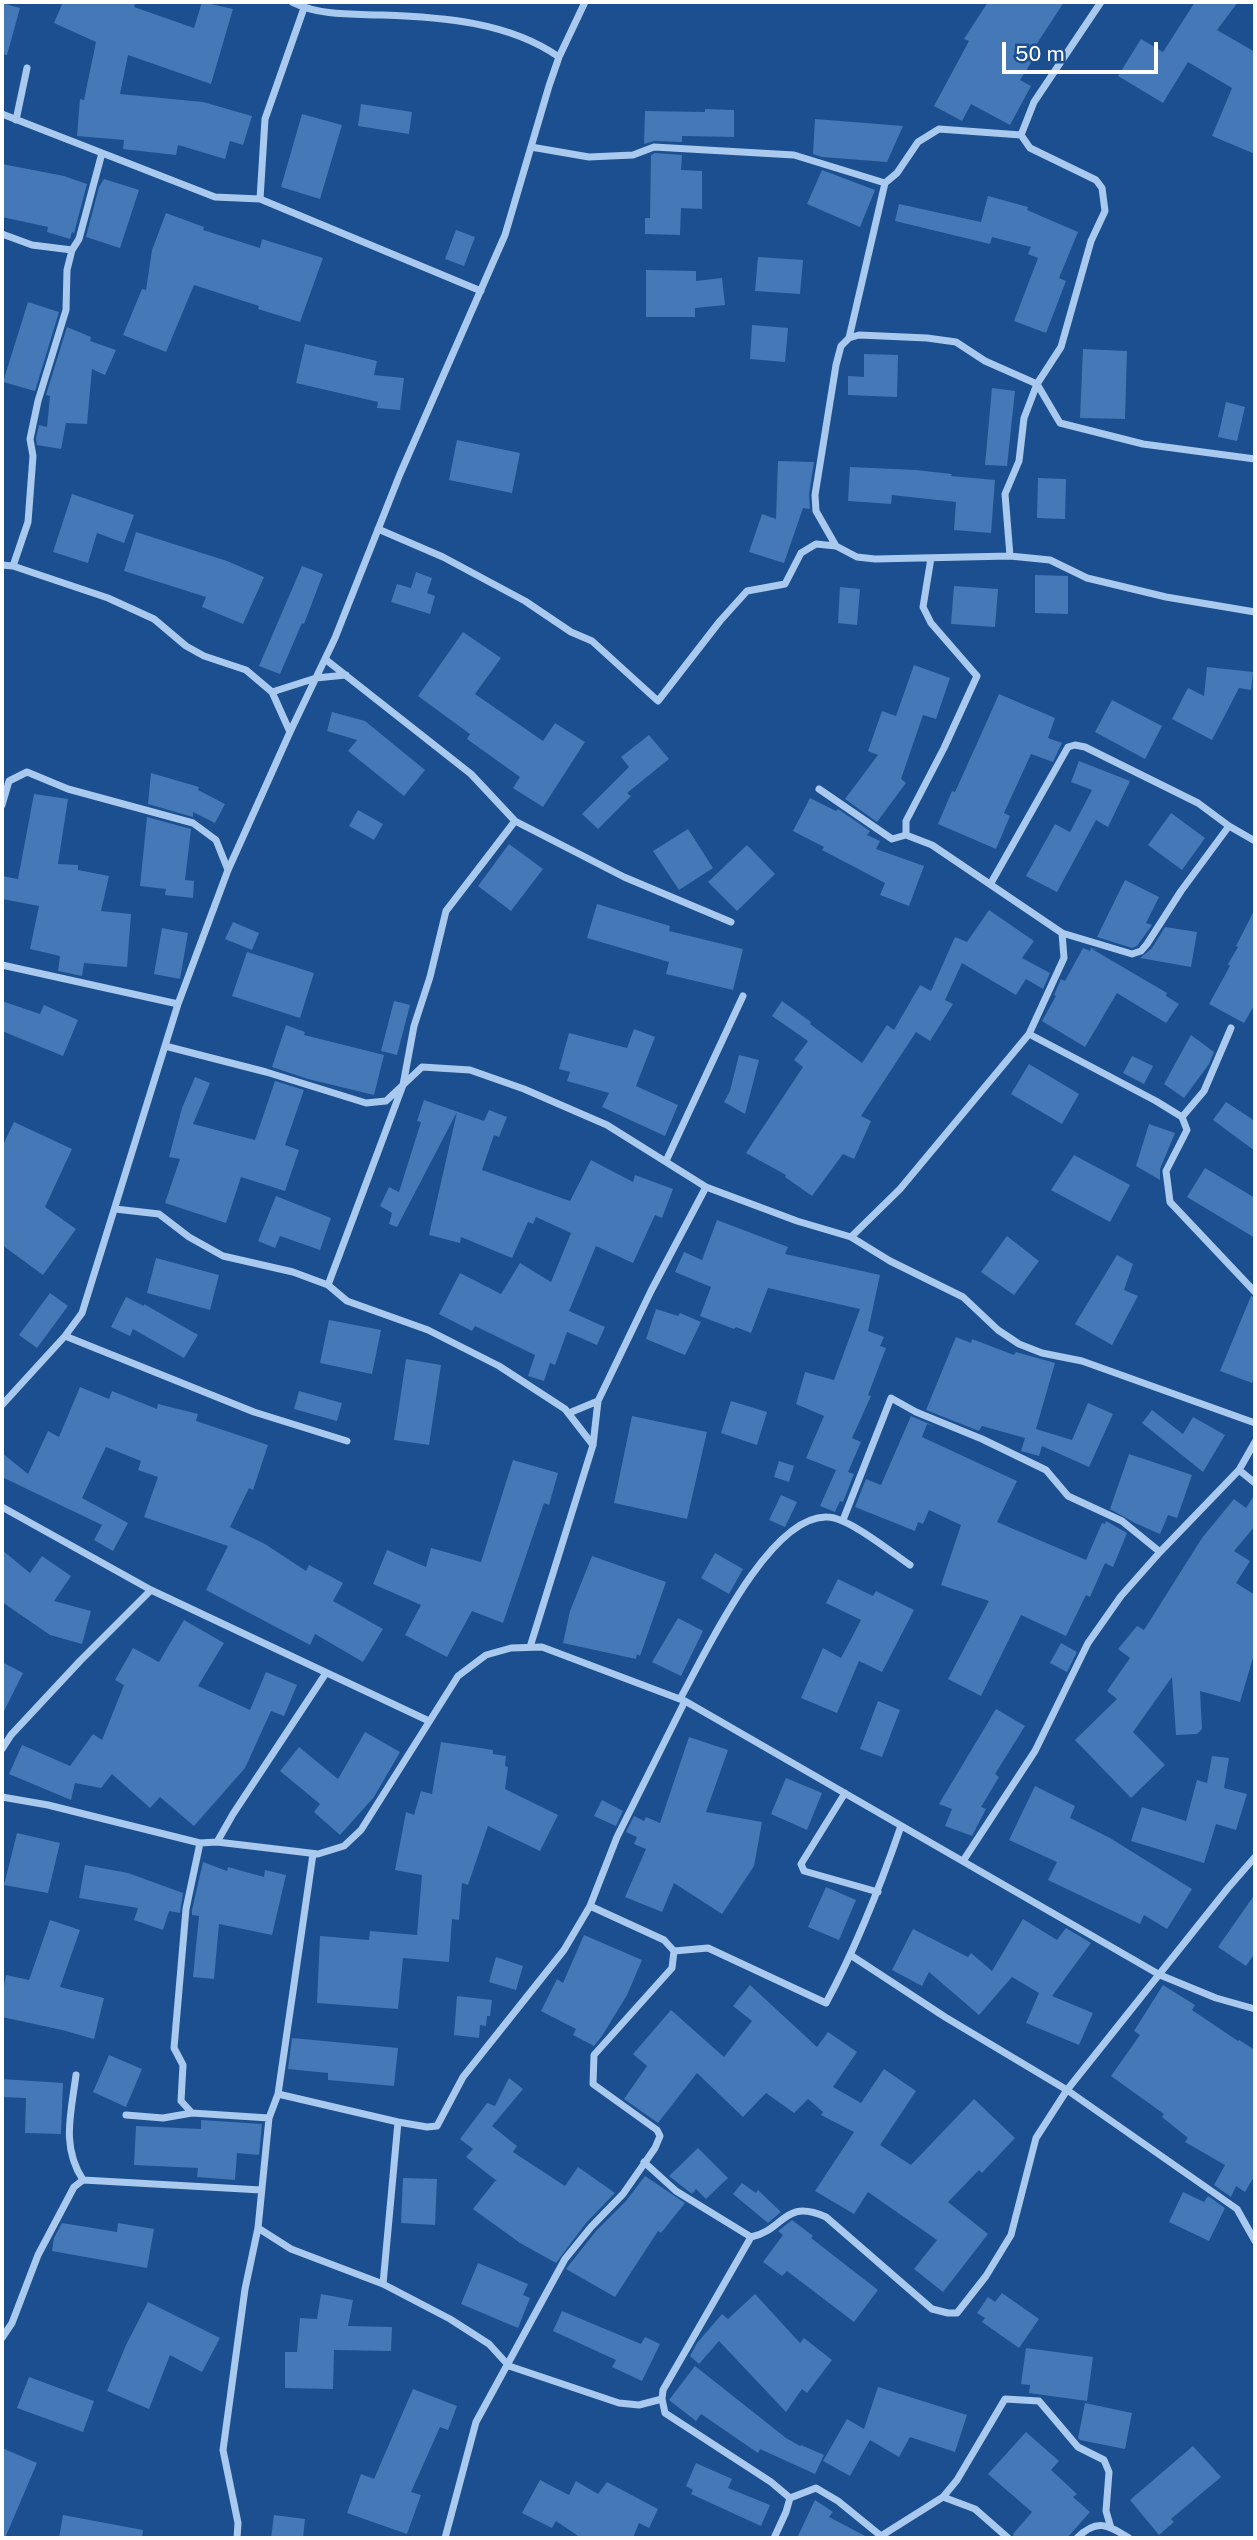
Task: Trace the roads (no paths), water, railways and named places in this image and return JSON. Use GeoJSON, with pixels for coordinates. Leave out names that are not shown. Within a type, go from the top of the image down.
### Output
{"type":"FeatureCollection","features":[{"type":"Feature","properties":{"kind":"street"},"geometry":{"type":"LineString","coordinates":[[292,2],[326,13],[419,17],[506,30],[540,44],[559,57]]}},
{"type":"Feature","properties":{"kind":"street"},"geometry":{"type":"LineString","coordinates":[[2,1405],[65,1336],[82,1313],[178,1004],[228,870],[325,659],[400,474],[505,235],[559,57],[585,2]]}},
{"type":"Feature","properties":{"kind":"street"},"geometry":{"type":"LineString","coordinates":[[1021,135],[1034,102],[1101,2]]}},
{"type":"Feature","properties":{"kind":"street"},"geometry":{"type":"LineString","coordinates":[[260,198],[265,119],[304,8]]}},
{"type":"Feature","properties":{"kind":"street"},"geometry":{"type":"LineString","coordinates":[[16,120],[27,68]]}},
{"type":"Feature","properties":{"kind":"street"},"geometry":{"type":"LineString","coordinates":[[2,114],[215,197],[260,198],[481,291]]}},
{"type":"Feature","properties":{"kind":"street"},"geometry":{"type":"LineString","coordinates":[[849,338],[885,183],[897,173],[918,142],[939,129],[1021,135]]}},
{"type":"Feature","properties":{"kind":"street"},"geometry":{"type":"LineString","coordinates":[[1010,556],[1005,494],[1019,461],[1024,418],[1037,384],[1060,347],[1091,241],[1105,211],[1102,188],[1096,180],[1030,148],[1021,135]]}},
{"type":"Feature","properties":{"kind":"street"},"geometry":{"type":"LineString","coordinates":[[531,147],[589,157],[633,155],[654,146],[794,155],[885,183]]}},
{"type":"Feature","properties":{"kind":"street"},"geometry":{"type":"LineString","coordinates":[[13,566],[28,522],[33,456],[30,439],[38,401],[66,310],[67,270],[72,250],[79,239],[102,153]]}},
{"type":"Feature","properties":{"kind":"street"},"geometry":{"type":"LineString","coordinates":[[2,234],[32,245],[72,250]]}},
{"type":"Feature","properties":{"kind":"street"},"geometry":{"type":"LineString","coordinates":[[836,546],[816,511],[815,495],[841,346],[849,338],[859,335],[957,342],[985,361],[1037,384],[1060,424],[1143,444],[1255,459]]}},
{"type":"Feature","properties":{"kind":"street"},"geometry":{"type":"LineString","coordinates":[[378,529],[443,556],[525,601],[571,632],[592,641],[658,701],[720,621],[747,592],[785,584],[801,553],[816,544],[836,546],[857,557],[905,560],[1010,556],[1050,560],[1087,578],[1166,597],[1255,612]]}},
{"type":"Feature","properties":{"kind":"street"},"geometry":{"type":"LineString","coordinates":[[906,835],[906,821],[977,676],[931,623],[923,607],[931,558]]}},
{"type":"Feature","properties":{"kind":"street"},"geometry":{"type":"LineString","coordinates":[[2,565],[13,566],[108,598],[154,619],[186,646],[204,656],[246,670],[272,692],[290,732]]}},
{"type":"Feature","properties":{"kind":"street"},"geometry":{"type":"LineString","coordinates":[[325,659],[471,774],[515,821],[624,877],[731,922]]}},
{"type":"Feature","properties":{"kind":"street"},"geometry":{"type":"LineString","coordinates":[[272,692],[316,678],[346,675]]}},
{"type":"Feature","properties":{"kind":"street"},"geometry":{"type":"LineString","coordinates":[[991,883],[1068,747],[1075,745],[1085,747],[1198,803],[1255,841]]}},
{"type":"Feature","properties":{"kind":"street"},"geometry":{"type":"LineString","coordinates":[[2,805],[9,781],[27,772],[68,789],[193,823],[216,840],[228,870]]}},
{"type":"Feature","properties":{"kind":"street"},"geometry":{"type":"LineString","coordinates":[[819,789],[892,839],[906,835],[932,845],[1062,933],[1132,954],[1141,951],[1229,826]]}},
{"type":"Feature","properties":{"kind":"street"},"geometry":{"type":"LineString","coordinates":[[328,1285],[403,1085],[414,1026],[446,911],[515,821]]}},
{"type":"Feature","properties":{"kind":"street"},"geometry":{"type":"LineString","coordinates":[[851,1237],[900,1189],[1029,1034],[1064,958],[1062,933]]}},
{"type":"Feature","properties":{"kind":"street"},"geometry":{"type":"LineString","coordinates":[[2,965],[178,1004]]}},
{"type":"Feature","properties":{"kind":"street"},"geometry":{"type":"LineString","coordinates":[[666,1161],[743,996]]}},
{"type":"Feature","properties":{"kind":"street"},"geometry":{"type":"LineString","coordinates":[[1182,1117],[1204,1091],[1231,1028]]}},
{"type":"Feature","properties":{"kind":"street"},"geometry":{"type":"LineString","coordinates":[[1029,1034],[1182,1117],[1187,1130],[1166,1171],[1170,1202],[1255,1292]]}},
{"type":"Feature","properties":{"kind":"street"},"geometry":{"type":"LineString","coordinates":[[165,1046],[266,1072],[366,1103],[386,1101],[422,1066],[470,1070],[607,1125],[706,1187],[797,1222],[851,1237],[890,1261],[963,1297],[1019,1344],[1042,1353],[1082,1361],[1255,1423]]}},
{"type":"Feature","properties":{"kind":"street"},"geometry":{"type":"LineString","coordinates":[[530,1647],[593,1445],[598,1401],[651,1291],[706,1187]]}},
{"type":"Feature","properties":{"kind":"street"},"geometry":{"type":"LineString","coordinates":[[115,1209],[159,1214],[189,1237],[223,1256],[293,1272],[328,1285],[347,1301],[428,1330],[499,1366],[569,1413],[593,1445]]}},
{"type":"Feature","properties":{"kind":"street"},"geometry":{"type":"LineString","coordinates":[[65,1336],[254,1412],[347,1441]]}},
{"type":"Feature","properties":{"kind":"street"},"geometry":{"type":"LineString","coordinates":[[843,1520],[891,1398],[916,1412],[982,1439],[1046,1470],[1068,1496],[1122,1521],[1160,1552]]}},
{"type":"Feature","properties":{"kind":"street"},"geometry":{"type":"LineString","coordinates":[[569,1413],[598,1401]]}},
{"type":"Feature","properties":{"kind":"street"},"geometry":{"type":"LineString","coordinates":[[963,1861],[1035,1751],[1088,1643],[1121,1596],[1239,1470],[1255,1442]]}},
{"type":"Feature","properties":{"kind":"street"},"geometry":{"type":"LineString","coordinates":[[1239,1470],[1255,1483]]}},
{"type":"Feature","properties":{"kind":"street"},"geometry":{"type":"LineString","coordinates":[[2,1507],[151,1590],[429,1721]]}},
{"type":"Feature","properties":{"kind":"street"},"geometry":{"type":"LineString","coordinates":[[278,2094],[398,2122],[437,2126],[463,2077],[564,1950],[590,1906],[617,1837],[682,1700],[747,1579],[790,1531],[805,1520],[827,1517],[843,1520],[910,1565]]}},
{"type":"Feature","properties":{"kind":"street"},"geometry":{"type":"LineString","coordinates":[[2,1749],[11,1735],[80,1661],[151,1590]]}},
{"type":"Feature","properties":{"kind":"street"},"geometry":{"type":"LineString","coordinates":[[2,1797],[48,1805],[200,1843],[217,1842],[313,1854],[344,1846],[361,1830],[457,1676],[486,1655],[511,1648],[542,1647],[682,1700],[1160,1975],[1216,1998],[1255,2009]]}},
{"type":"Feature","properties":{"kind":"street"},"geometry":{"type":"LineString","coordinates":[[217,1842],[326,1673]]}},
{"type":"Feature","properties":{"kind":"street"},"geometry":{"type":"LineString","coordinates":[[845,1793],[801,1864],[804,1871],[878,1892]]}},
{"type":"Feature","properties":{"kind":"street"},"geometry":{"type":"LineString","coordinates":[[674,1951],[708,1948],[826,2003],[852,1956],[901,1826]]}},
{"type":"Feature","properties":{"kind":"street"},"geometry":{"type":"LineString","coordinates":[[192,2113],[181,2101],[184,2065],[174,2048],[186,1909],[200,1843]]}},
{"type":"Feature","properties":{"kind":"street"},"geometry":{"type":"LineString","coordinates":[[237,2538],[238,2523],[223,2450],[245,2289],[258,2228],[269,2118],[278,2094],[313,1854]]}},
{"type":"Feature","properties":{"kind":"street"},"geometry":{"type":"LineString","coordinates":[[645,2162],[676,2191],[751,2237],[763,2235],[788,2213],[811,2210],[826,2217],[932,2309],[948,2314],[957,2313],[986,2276],[1011,2235],[1037,2138],[1067,2090],[1255,1857]]}},
{"type":"Feature","properties":{"kind":"street"},"geometry":{"type":"LineString","coordinates":[[445,2538],[477,2422],[565,2259],[623,2194],[660,2136],[657,2130],[593,2084],[594,2055],[672,1969],[674,1951],[664,1940],[590,1906]]}},
{"type":"Feature","properties":{"kind":"street"},"geometry":{"type":"LineString","coordinates":[[852,1956],[945,2017],[1067,2090],[1237,2209],[1255,2241]]}},
{"type":"Feature","properties":{"kind":"street"},"geometry":{"type":"LineString","coordinates":[[76,2075],[68,2138],[72,2163],[83,2180]]}},
{"type":"Feature","properties":{"kind":"street"},"geometry":{"type":"LineString","coordinates":[[126,2115],[163,2118],[192,2113],[269,2118]]}},
{"type":"Feature","properties":{"kind":"street"},"geometry":{"type":"LineString","coordinates":[[383,2284],[398,2122]]}},
{"type":"Feature","properties":{"kind":"street"},"geometry":{"type":"LineString","coordinates":[[2,2338],[12,2323],[38,2255],[74,2187],[83,2180],[261,2190]]}},
{"type":"Feature","properties":{"kind":"street"},"geometry":{"type":"LineString","coordinates":[[258,2228],[291,2249],[383,2284],[450,2319],[489,2344],[509,2366],[619,2403],[639,2405],[662,2399]]}},
{"type":"Feature","properties":{"kind":"street"},"geometry":{"type":"LineString","coordinates":[[751,2237],[663,2390],[662,2399],[665,2413],[771,2482],[790,2498]]}},
{"type":"Feature","properties":{"kind":"street"},"geometry":{"type":"LineString","coordinates":[[790,2498],[816,2488],[838,2501],[881,2536],[943,2497],[957,2480],[1005,2399],[1039,2401],[1078,2447],[1104,2460],[1108,2472],[1107,2511],[1111,2528]]}},
{"type":"Feature","properties":{"kind":"street"},"geometry":{"type":"LineString","coordinates":[[943,2497],[975,2509],[1008,2538]]}},
{"type":"Feature","properties":{"kind":"street"},"geometry":{"type":"LineString","coordinates":[[774,2538],[790,2498]]}},
{"type":"Feature","properties":{"kind":"street"},"geometry":{"type":"LineString","coordinates":[[1077,2538],[1086,2529],[1098,2525],[1111,2528],[1129,2538]]}}]}
